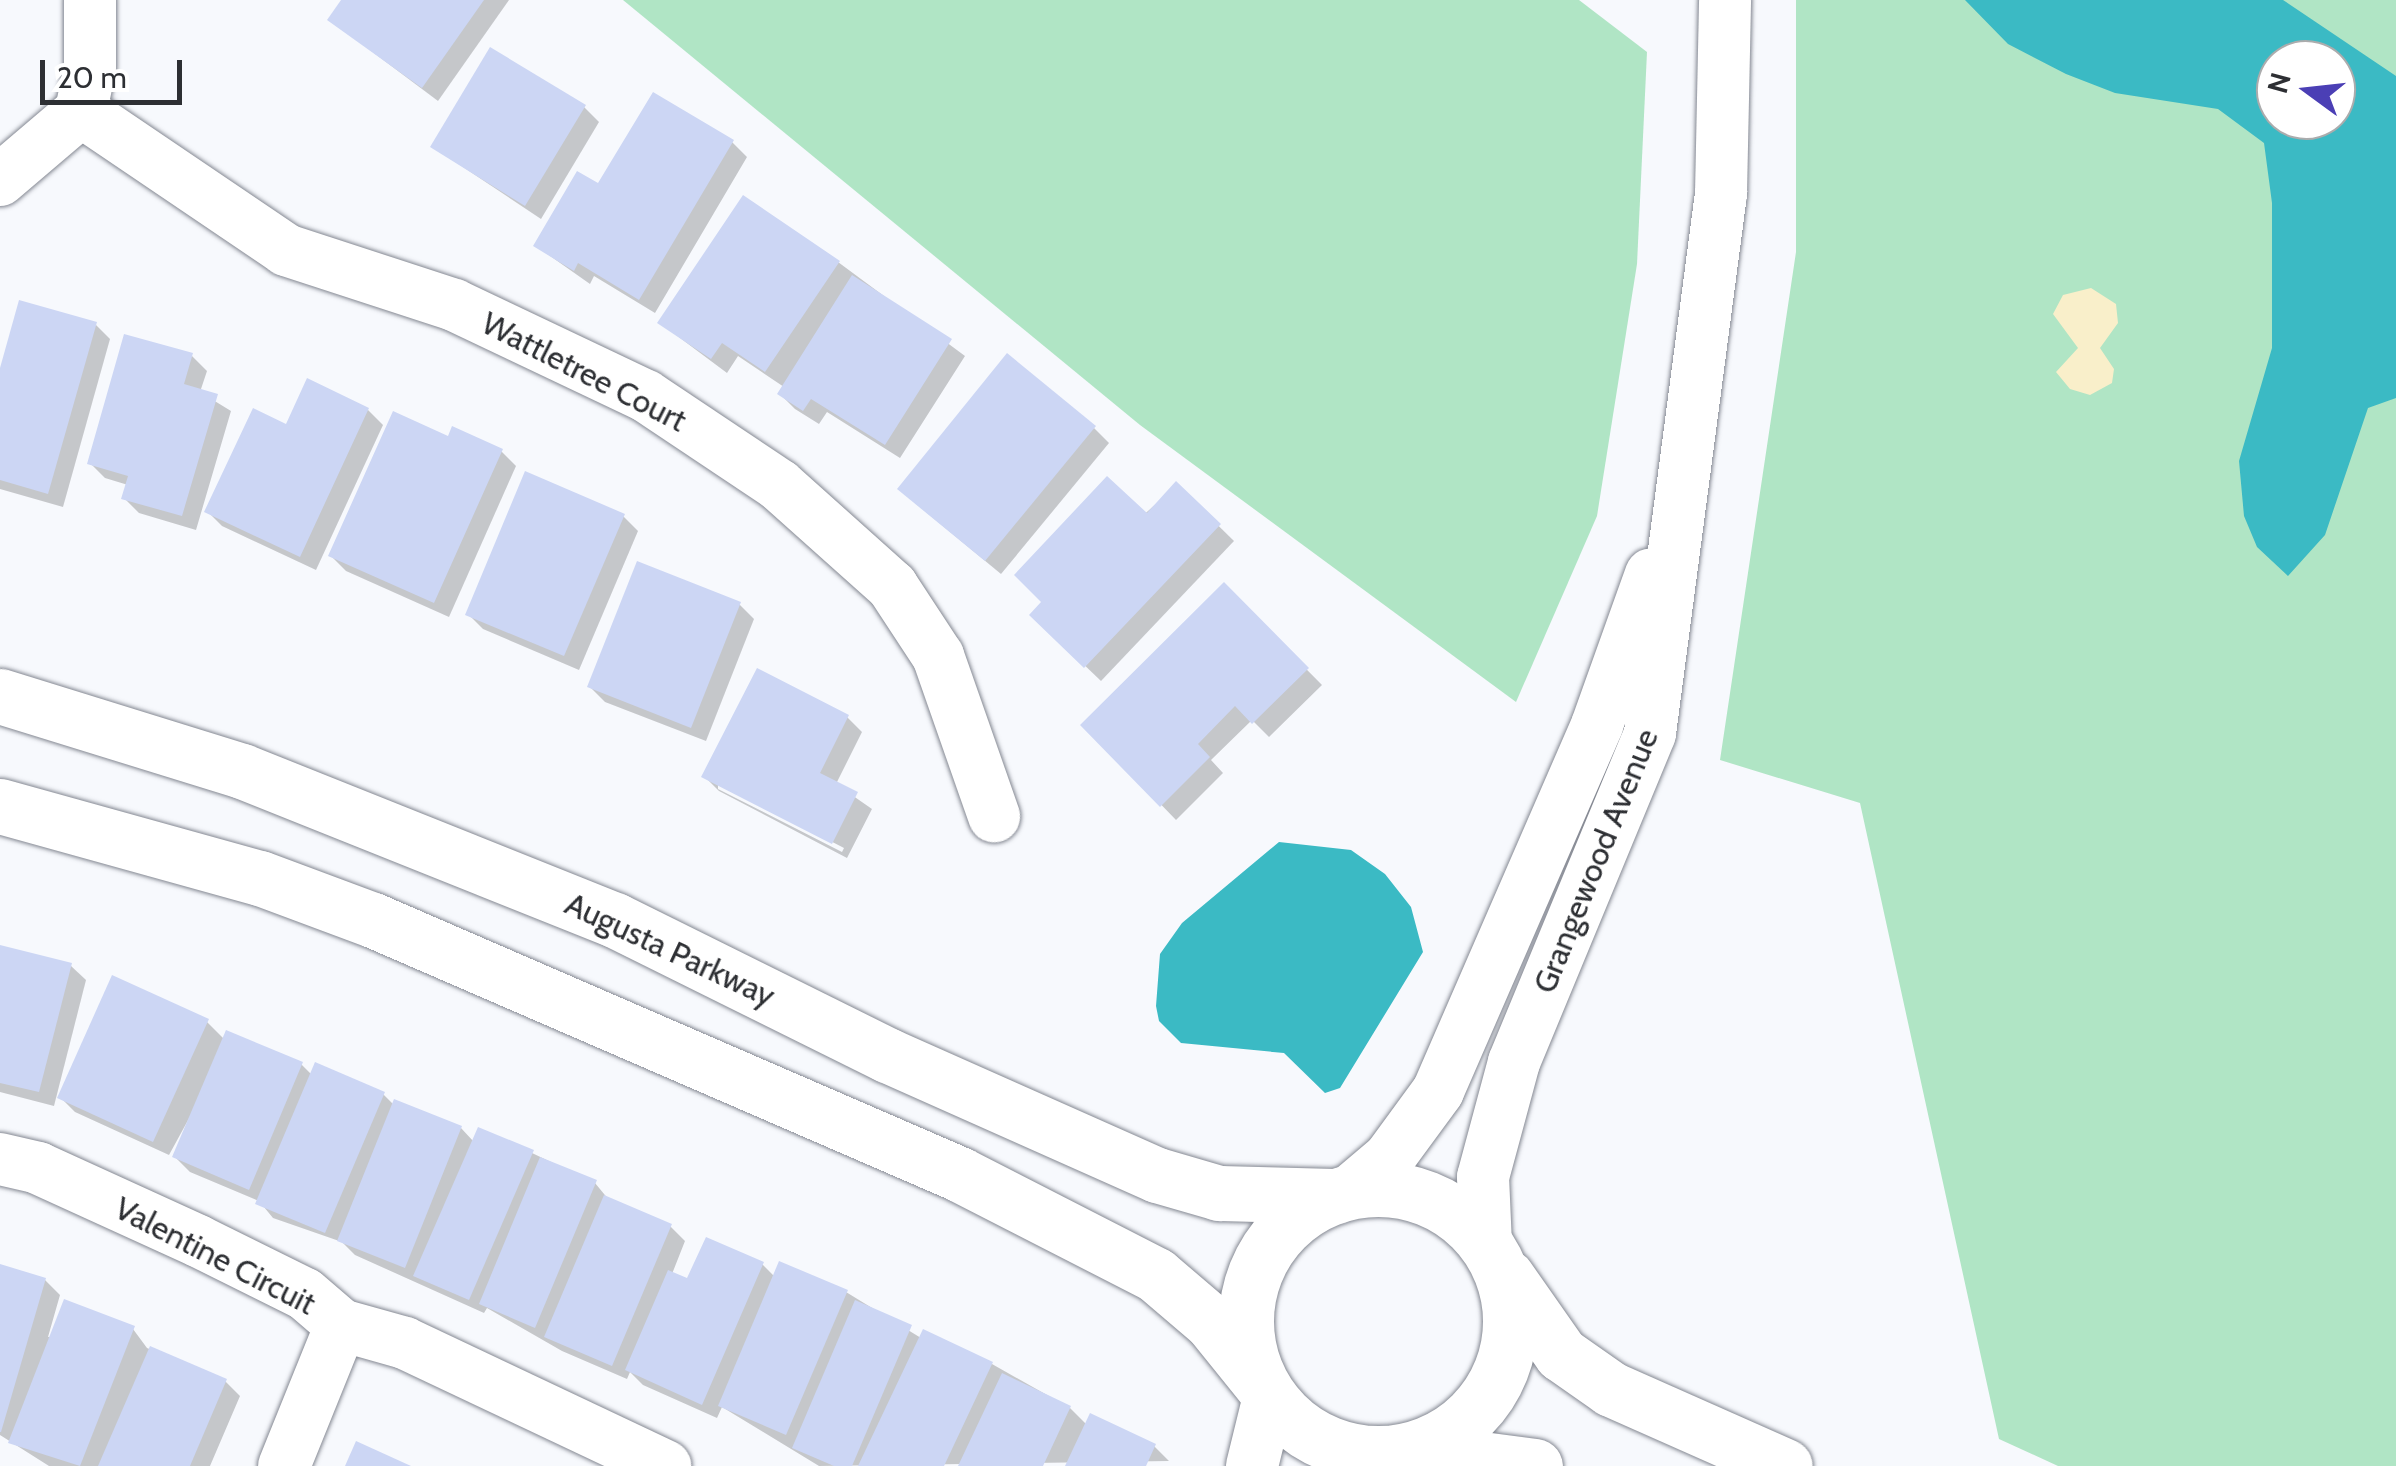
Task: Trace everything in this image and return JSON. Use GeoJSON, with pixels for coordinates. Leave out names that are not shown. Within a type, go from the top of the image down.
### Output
{"type":"FeatureCollection","features":[{"type":"Feature","properties":{"kind":"main road","name":"Augusta Parkway"},"geometry":{"type":"LineString","coordinates":[[0,696],[242,771],[615,920],[887,1054],[1157,1175],[1219,1193],[1343,1193]]}},
{"type":"Feature","properties":{"kind":"main road"},"geometry":{"type":"LineString","coordinates":[[0,806],[260,878],[372,920],[959,1174],[1156,1275],[1210,1322],[1265,1391],[1320,1441],[1388,1456],[1536,1466]]}},
{"type":"Feature","properties":{"kind":"main road"},"geometry":{"type":"LineString","coordinates":[[1265,1391],[1248,1348],[1246,1310],[1254,1273],[1273,1239],[1301,1213],[1343,1193],[1402,1190],[1460,1217],[1490,1251],[1561,1354],[1611,1389],[1785,1466]]}},
{"type":"Feature","properties":{"kind":"main road"},"geometry":{"type":"LineString","coordinates":[[1388,1456],[1449,1433],[1478,1407],[1499,1373],[1510,1335],[1508,1295],[1490,1251]]}},
{"type":"Feature","properties":{"kind":"street"},"geometry":{"type":"LineString","coordinates":[[0,180],[81,111],[90,67],[90,0]]}},
{"type":"Feature","properties":{"kind":"street","name":"Grangewood Avenue"},"geometry":{"type":"LineString","coordinates":[[1490,1251],[1483,1178],[1514,1062],[1650,733],[1672,608],[1682,469],[1721,194],[1726,0]]}},
{"type":"Feature","properties":{"kind":"street","name":"Wattletree Court"},"geometry":{"type":"LineString","coordinates":[[81,111],[286,250],[454,305],[646,396],[779,485],[892,586],[938,656],[994,816]]}},
{"type":"Feature","properties":{"kind":"street","name":"Grangewood Avenue"},"geometry":{"type":"LineString","coordinates":[[1343,1193],[1389,1158],[1438,1091],[1598,725],[1682,469]]}},
{"type":"Feature","properties":{"kind":"street","name":"Valentine Circuit"},"geometry":{"type":"LineString","coordinates":[[0,1159],[38,1168],[198,1241],[305,1294],[341,1326],[284,1466]]}},
{"type":"Feature","properties":{"kind":"street"},"geometry":{"type":"LineString","coordinates":[[341,1326],[405,1343],[665,1466]]}},
{"type":"Feature","properties":{"kind":"street"},"geometry":{"type":"LineString","coordinates":[[1252,1466],[1265,1391]]}},
{"type":"Feature","properties":{"kind":"green space"},"geometry":{"type":"Polygon","coordinates":[[[623,0],[1579,0],[1647,52],[1637,264],[1597,516],[1516,702],[1140,425],[623,0]]]}},
{"type":"Feature","properties":{"kind":"green space"},"geometry":{"type":"Polygon","coordinates":[[[1796,0],[2396,0],[2396,1466],[2058,1466],[1999,1439],[1860,803],[1720,760],[1796,252],[1796,0]]]}},
{"type":"Feature","properties":{"kind":"sand"},"geometry":{"type":"Polygon","coordinates":[[[2091,288],[2116,304],[2118,323],[2100,348],[2114,369],[2112,383],[2090,395],[2070,389],[2056,372],[2078,348],[2053,314],[2063,295],[2091,288]]]}},
{"type":"Feature","properties":{"kind":"water"},"geometry":{"type":"Polygon","coordinates":[[[1965,0],[2283,0],[2342,40],[2256,40],[2256,137],[2218,109],[2115,93],[2066,74],[2008,44],[1965,0]]]}},
{"type":"Feature","properties":{"kind":"water"},"geometry":{"type":"Polygon","coordinates":[[[2356,49],[2396,76],[2396,398],[2368,408],[2325,535],[2288,576],[2257,547],[2244,516],[2239,461],[2272,348],[2272,203],[2264,143],[2260,140],[2356,140],[2356,49]]]}},
{"type":"Feature","properties":{"kind":"water"},"geometry":{"type":"Polygon","coordinates":[[[1279,842],[1351,850],[1385,874],[1411,907],[1423,952],[1340,1088],[1325,1093],[1284,1053],[1181,1043],[1159,1021],[1156,1006],[1160,954],[1182,923],[1279,842]]]}},
{"type":"Feature","properties":{"kind":"building"},"geometry":{"type":"Polygon","coordinates":[[[341,0],[484,0],[422,88],[327,20],[341,0]]]}},
{"type":"Feature","properties":{"kind":"building"},"geometry":{"type":"Polygon","coordinates":[[[490,47],[586,105],[525,206],[430,147],[490,47]]]}},
{"type":"Feature","properties":{"kind":"building"},"geometry":{"type":"Polygon","coordinates":[[[653,92],[734,140],[639,300],[578,263],[574,271],[533,246],[577,171],[598,183],[653,92]]]}},
{"type":"Feature","properties":{"kind":"building"},"geometry":{"type":"Polygon","coordinates":[[[743,195],[840,261],[765,372],[722,343],[711,359],[657,323],[743,195]]]}},
{"type":"Feature","properties":{"kind":"building"},"geometry":{"type":"Polygon","coordinates":[[[852,275],[952,339],[885,445],[811,399],[803,411],[777,394],[852,275]]]}},
{"type":"Feature","properties":{"kind":"building"},"geometry":{"type":"Polygon","coordinates":[[[19,300],[97,322],[48,494],[0,480],[0,368],[19,300]]]}},
{"type":"Feature","properties":{"kind":"building"},"geometry":{"type":"Polygon","coordinates":[[[124,334],[193,353],[184,384],[218,394],[182,516],[121,499],[128,476],[87,464],[124,334]]]}},
{"type":"Feature","properties":{"kind":"building"},"geometry":{"type":"Polygon","coordinates":[[[1007,353],[1096,426],[985,561],[897,489],[1007,353]]]}},
{"type":"Feature","properties":{"kind":"building"},"geometry":{"type":"Polygon","coordinates":[[[307,378],[369,408],[300,557],[204,512],[253,408],[286,424],[307,378]]]}},
{"type":"Feature","properties":{"kind":"building"},"geometry":{"type":"Polygon","coordinates":[[[393,411],[448,436],[452,426],[503,449],[434,603],[328,556],[393,411]]]}},
{"type":"Feature","properties":{"kind":"building"},"geometry":{"type":"Polygon","coordinates":[[[525,471],[625,514],[564,656],[465,615],[525,471]]]}},
{"type":"Feature","properties":{"kind":"building"},"geometry":{"type":"Polygon","coordinates":[[[1107,476],[1147,513],[1176,481],[1221,524],[1084,668],[1029,615],[1041,602],[1014,575],[1107,476]]]}},
{"type":"Feature","properties":{"kind":"building"},"geometry":{"type":"Polygon","coordinates":[[[637,561],[741,602],[691,728],[587,687],[637,561]]]}},
{"type":"Feature","properties":{"kind":"building"},"geometry":{"type":"Polygon","coordinates":[[[1224,582],[1309,668],[1252,724],[1235,706],[1198,744],[1210,757],[1160,807],[1080,725],[1224,582]]]}},
{"type":"Feature","properties":{"kind":"building"},"geometry":{"type":"Polygon","coordinates":[[[757,668],[849,715],[820,773],[858,792],[832,844],[701,777],[757,668]]]}},
{"type":"Feature","properties":{"kind":"building"},"geometry":{"type":"Polygon","coordinates":[[[0,945],[72,963],[39,1092],[0,1083],[0,945]]]}},
{"type":"Feature","properties":{"kind":"building"},"geometry":{"type":"Polygon","coordinates":[[[112,975],[209,1019],[153,1142],[57,1098],[112,975]]]}},
{"type":"Feature","properties":{"kind":"building"},"geometry":{"type":"Polygon","coordinates":[[[226,1030],[303,1062],[249,1190],[172,1157],[226,1030]]]}},
{"type":"Feature","properties":{"kind":"building"},"geometry":{"type":"Polygon","coordinates":[[[315,1062],[385,1092],[325,1233],[255,1204],[315,1062]]]}},
{"type":"Feature","properties":{"kind":"building"},"geometry":{"type":"Polygon","coordinates":[[[394,1099],[462,1126],[405,1268],[337,1241],[394,1099]]]}},
{"type":"Feature","properties":{"kind":"building"},"geometry":{"type":"Polygon","coordinates":[[[478,1127],[534,1150],[469,1300],[413,1276],[478,1127]]]}},
{"type":"Feature","properties":{"kind":"building"},"geometry":{"type":"Polygon","coordinates":[[[540,1157],[597,1180],[535,1328],[479,1304],[540,1157]]]}},
{"type":"Feature","properties":{"kind":"building"},"geometry":{"type":"Polygon","coordinates":[[[604,1195],[672,1224],[612,1366],[544,1337],[604,1195]]]}},
{"type":"Feature","properties":{"kind":"building"},"geometry":{"type":"Polygon","coordinates":[[[706,1237],[764,1262],[702,1405],[625,1370],[668,1270],[687,1278],[706,1237]]]}},
{"type":"Feature","properties":{"kind":"building"},"geometry":{"type":"Polygon","coordinates":[[[779,1261],[848,1290],[786,1435],[718,1406],[779,1261]]]}},
{"type":"Feature","properties":{"kind":"building"},"geometry":{"type":"Polygon","coordinates":[[[0,1264],[46,1278],[1,1432],[0,1432],[0,1264]]]}},
{"type":"Feature","properties":{"kind":"building"},"geometry":{"type":"Polygon","coordinates":[[[64,1299],[135,1326],[80,1466],[8,1443],[64,1299]]]}},
{"type":"Feature","properties":{"kind":"building"},"geometry":{"type":"Polygon","coordinates":[[[855,1300],[912,1325],[852,1466],[834,1466],[792,1448],[855,1300]]]}},
{"type":"Feature","properties":{"kind":"building"},"geometry":{"type":"Polygon","coordinates":[[[923,1329],[993,1362],[944,1466],[858,1466],[923,1329]]]}},
{"type":"Feature","properties":{"kind":"building"},"geometry":{"type":"Polygon","coordinates":[[[150,1346],[227,1379],[190,1466],[98,1466],[150,1346]]]}},
{"type":"Feature","properties":{"kind":"building"},"geometry":{"type":"Polygon","coordinates":[[[1002,1373],[1071,1406],[1043,1466],[958,1466],[1002,1373]]]}},
{"type":"Feature","properties":{"kind":"building"},"geometry":{"type":"Polygon","coordinates":[[[1090,1413],[1156,1444],[1146,1466],[1065,1466],[1090,1413]]]}},
{"type":"Feature","properties":{"kind":"building"},"geometry":{"type":"Polygon","coordinates":[[[356,1441],[411,1466],[345,1466],[356,1441]]]}}]}
